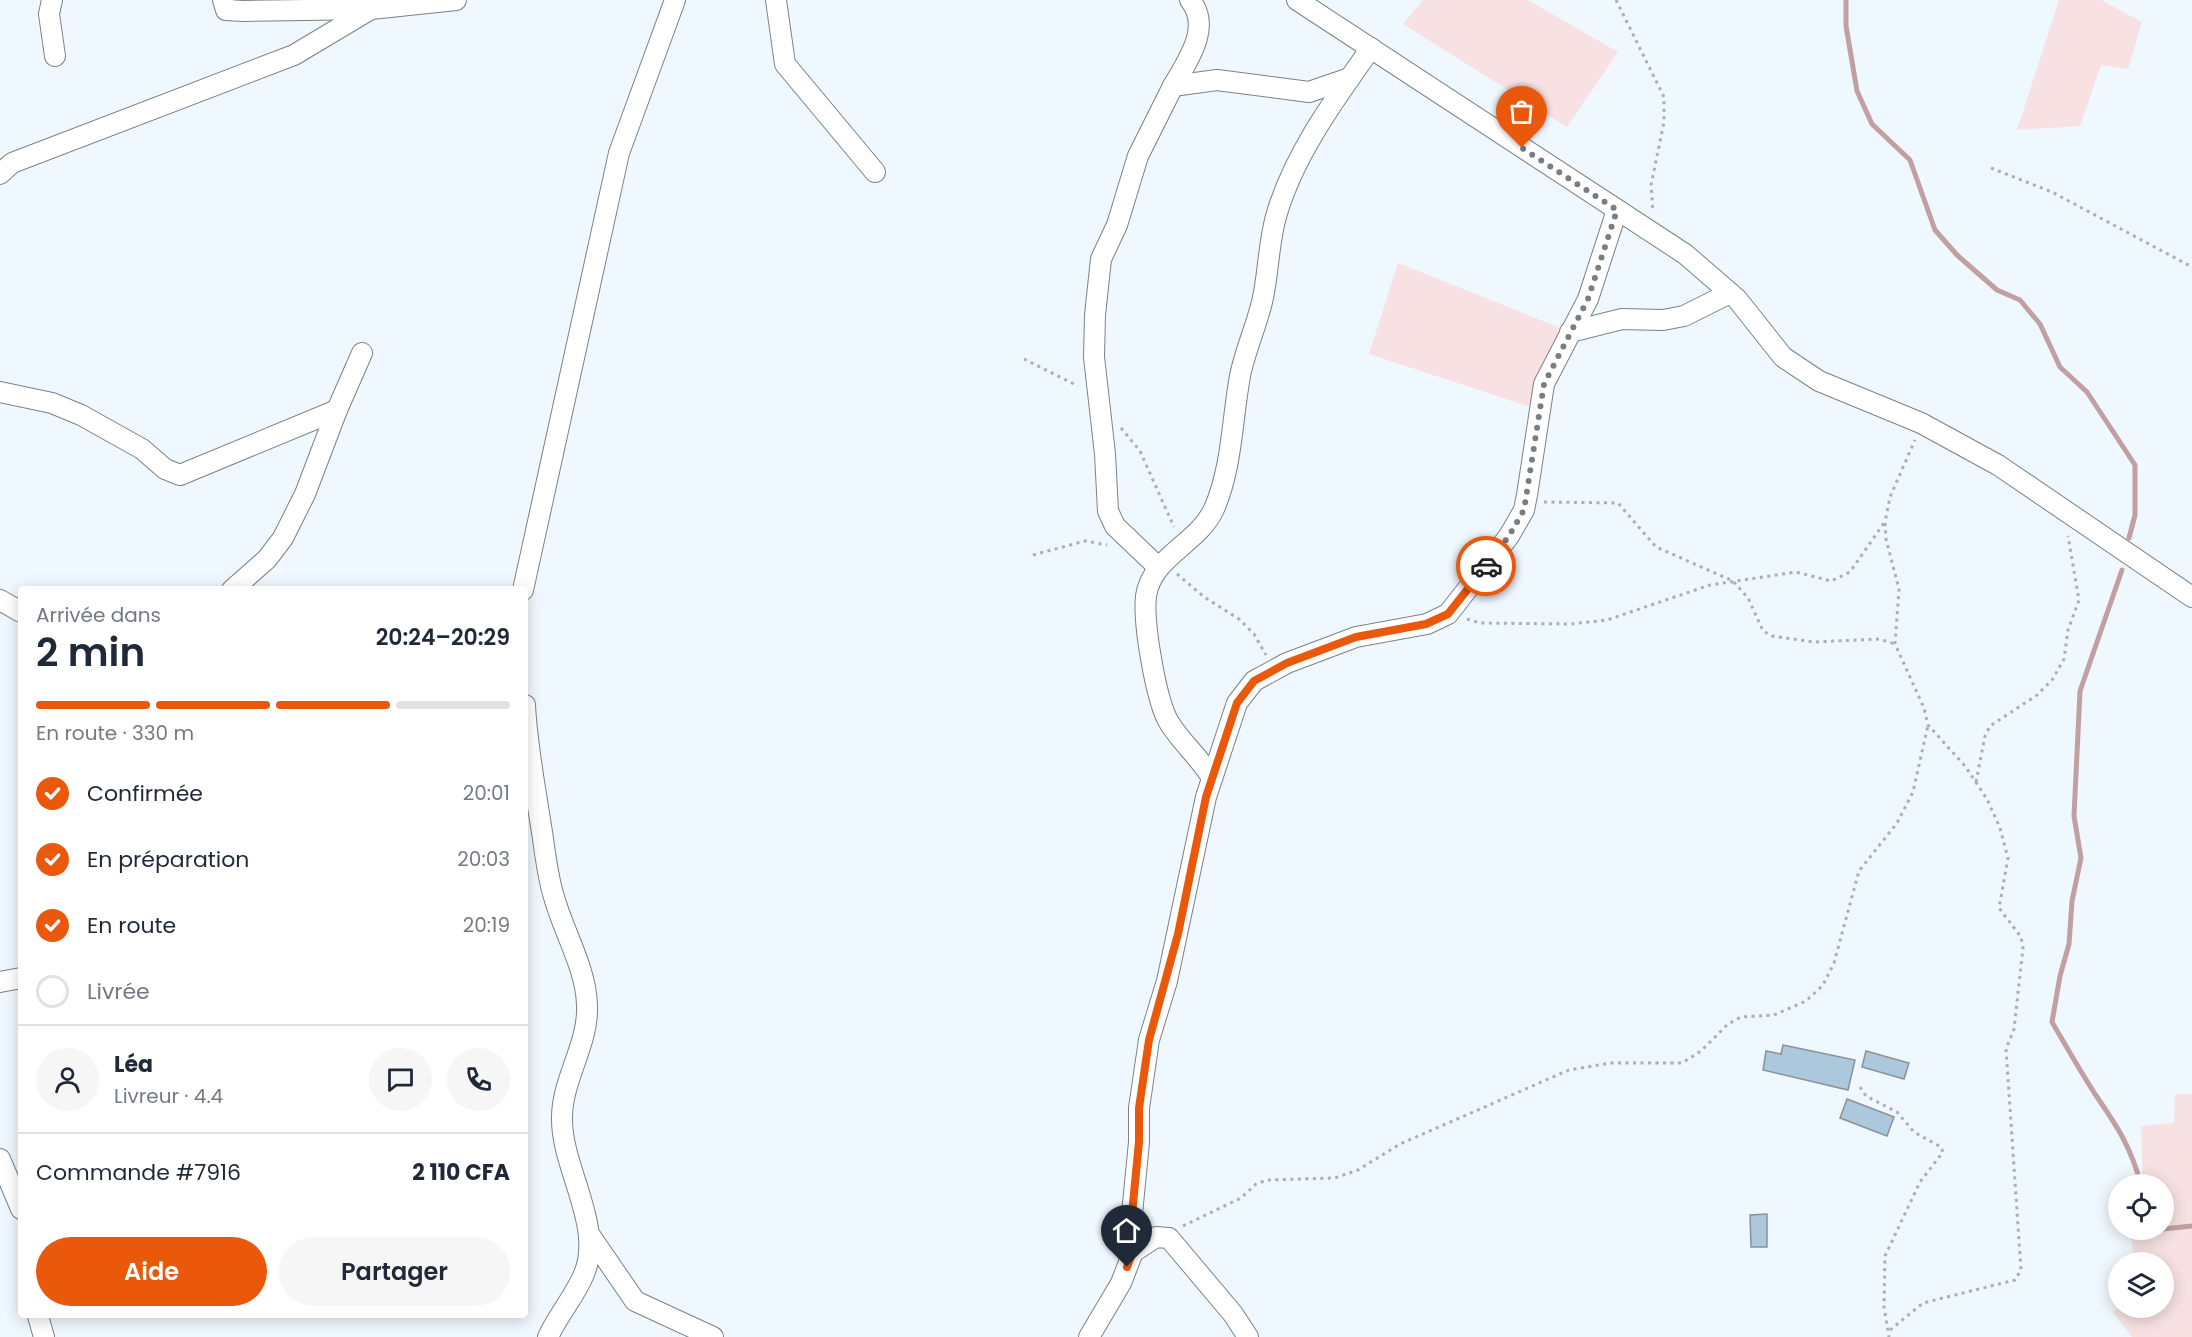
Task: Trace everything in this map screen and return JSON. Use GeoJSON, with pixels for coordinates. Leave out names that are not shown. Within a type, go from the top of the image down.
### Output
{"type":"FeatureCollection","features":[{"type":"Feature","properties":{"kind":"street"},"geometry":{"type":"LineString","coordinates":[[52,0],[49,14],[55,56]]}},
{"type":"Feature","properties":{"kind":"street"},"geometry":{"type":"LineString","coordinates":[[223,0],[226,10],[243,11],[371,9],[456,0]]}},
{"type":"Feature","properties":{"kind":"street"},"geometry":{"type":"LineString","coordinates":[[524,586],[619,153],[675,0]]}},
{"type":"Feature","properties":{"kind":"street"},"geometry":{"type":"LineString","coordinates":[[776,0],[783,54],[791,74],[875,172]]}},
{"type":"Feature","properties":{"kind":"street"},"geometry":{"type":"LineString","coordinates":[[1158,567],[1115,526],[1108,511],[1105,454],[1094,357],[1095,315],[1101,259],[1117,225],[1138,156],[1200,30],[1197,10],[1190,0]]}},
{"type":"Feature","properties":{"kind":"street"},"geometry":{"type":"LineString","coordinates":[[1297,0],[1685,254],[1730,293],[1783,357],[1819,381],[1921,423],[1998,465],[2192,597]]}},
{"type":"Feature","properties":{"kind":"street"},"geometry":{"type":"LineString","coordinates":[[0,174],[12,163],[294,55],[371,9]]}},
{"type":"Feature","properties":{"kind":"street"},"geometry":{"type":"LineString","coordinates":[[1212,778],[1201,760],[1170,724],[1160,700],[1146,617],[1146,595],[1158,567],[1197,534],[1214,510],[1227,471],[1240,373],[1263,297],[1277,213],[1294,170],[1371,48]]}},
{"type":"Feature","properties":{"kind":"street"},"geometry":{"type":"LineString","coordinates":[[1173,86],[1217,80],[1310,92],[1350,78]]}},
{"type":"Feature","properties":{"kind":"street"},"geometry":{"type":"LineString","coordinates":[[1089,1337],[1121,1282],[1133,1251],[1132,1214],[1139,1142],[1139,1108],[1149,1040],[1167,981],[1212,778],[1237,703],[1254,681],[1287,663],[1356,637],[1426,624],[1448,614],[1509,536],[1526,502],[1544,384],[1588,299],[1617,210]]}},
{"type":"Feature","properties":{"kind":"street"},"geometry":{"type":"LineString","coordinates":[[1570,332],[1616,320],[1663,320],[1684,316],[1730,293]]}},
{"type":"Feature","properties":{"kind":"street"},"geometry":{"type":"LineString","coordinates":[[237,586],[267,559],[283,538],[305,494],[337,410],[362,353]]}},
{"type":"Feature","properties":{"kind":"street"},"geometry":{"type":"LineString","coordinates":[[0,392],[52,403],[81,415],[142,449],[165,469],[180,475],[337,410]]}},
{"type":"Feature","properties":{"kind":"street"},"geometry":{"type":"LineString","coordinates":[[0,600],[18,610]]}},
{"type":"Feature","properties":{"kind":"street"},"geometry":{"type":"LineString","coordinates":[[528,739],[550,880],[585,986],[587,1006],[586,1024],[563,1095],[562,1121],[565,1147],[589,1234],[590,1254],[584,1274],[548,1337]]}},
{"type":"Feature","properties":{"kind":"street"},"geometry":{"type":"LineString","coordinates":[[0,982],[18,979]]}},
{"type":"Feature","properties":{"kind":"street"},"geometry":{"type":"LineString","coordinates":[[0,1159],[13,1202]]}},
{"type":"Feature","properties":{"kind":"street"},"geometry":{"type":"LineString","coordinates":[[589,1234],[635,1301],[713,1337]]}},
{"type":"Feature","properties":{"kind":"street"},"geometry":{"type":"LineString","coordinates":[[1133,1251],[1156,1237],[1164,1235],[1225,1304],[1248,1337]]}},
{"type":"Feature","properties":{"kind":"street"},"geometry":{"type":"LineString","coordinates":[[39,1318],[44,1337]]}},
{"type":"Feature","properties":{"kind":"path"},"geometry":{"type":"LineString","coordinates":[[1616,0],[1664,97],[1664,122],[1651,185],[1653,219],[1659,237]]}},
{"type":"Feature","properties":{"kind":"path"},"geometry":{"type":"LineString","coordinates":[[1991,168],[2052,192],[2192,267]]}},
{"type":"Feature","properties":{"kind":"path"},"geometry":{"type":"LineString","coordinates":[[1164,1235],[1241,1198],[1256,1184],[1267,1180],[1335,1178],[1358,1170],[1400,1144],[1560,1074],[1610,1063],[1683,1063],[1701,1051],[1735,1020],[1741,1017],[1774,1015],[1806,1001],[1823,986],[1834,963],[1859,871],[1897,823],[1913,792],[1928,725],[1924,708],[1894,644],[1899,589],[1886,539],[1885,522],[1890,497],[1921,423]]}},
{"type":"Feature","properties":{"kind":"path"},"geometry":{"type":"LineString","coordinates":[[1526,502],[1617,503],[1656,547],[1733,581],[1748,598],[1763,631],[1772,636],[1814,642],[1879,639],[1894,644]]}},
{"type":"Feature","properties":{"kind":"path"},"geometry":{"type":"LineString","coordinates":[[1976,782],[1985,736],[1990,726],[2037,695],[2052,680],[2064,659],[2068,630],[2079,600],[2062,510]]}},
{"type":"Feature","properties":{"kind":"path"},"geometry":{"type":"LineString","coordinates":[[1448,614],[1480,622],[1571,624],[1607,620],[1710,585],[1733,581],[1796,572],[1831,580],[1850,572],[1885,522]]}},
{"type":"Feature","properties":{"kind":"path"},"geometry":{"type":"LineString","coordinates":[[1890,1330],[1923,1303],[2015,1280],[2021,1270],[2006,1049],[2014,1029],[2023,948],[2021,937],[1999,908],[2008,858],[2000,828],[1987,799],[1965,766],[1928,725]]}},
{"type":"Feature","properties":{"kind":"path"},"geometry":{"type":"LineString","coordinates":[[1860,1087],[1866,1096],[1897,1112],[1914,1132],[1941,1147],[1943,1152],[1920,1182],[1885,1256],[1884,1307],[1890,1330],[1889,1337]]}},
{"type":"Feature","properties":{"kind":"shaded area"},"geometry":{"type":"Polygon","coordinates":[[[1423,0],[1528,0],[1618,52],[1567,127],[1403,24],[1423,0]]]}},
{"type":"Feature","properties":{"kind":"shaded area"},"geometry":{"type":"Polygon","coordinates":[[[2059,0],[2101,0],[2142,22],[2128,69],[2101,65],[2080,126],[2017,130],[2059,0]]]}},
{"type":"Feature","properties":{"kind":"shaded area"},"geometry":{"type":"Polygon","coordinates":[[[1398,263],[1570,332],[1540,410],[1369,354],[1398,263]]]}},
{"type":"Feature","properties":{"kind":"shaded area"},"geometry":{"type":"Polygon","coordinates":[[[2175,1094],[2192,1094],[2192,1337],[2132,1337],[2118,1318],[2174,1318],[2174,1252],[2133,1252],[2132,1240],[2174,1240],[2174,1174],[2143,1174],[2141,1126],[2174,1123],[2175,1094]]]}},
{"type":"Feature","properties":{"kind":"building"},"geometry":{"type":"Polygon","coordinates":[[[1783,1045],[1855,1060],[1848,1090],[1763,1070],[1766,1051],[1781,1054],[1783,1045]]]}},
{"type":"Feature","properties":{"kind":"building"},"geometry":{"type":"Polygon","coordinates":[[[1866,1051],[1909,1063],[1904,1079],[1862,1067],[1866,1051]]]}},
{"type":"Feature","properties":{"kind":"building"},"geometry":{"type":"Polygon","coordinates":[[[1847,1099],[1894,1117],[1887,1136],[1840,1118],[1847,1099]]]}},
{"type":"Feature","properties":{"kind":"building"},"geometry":{"type":"Polygon","coordinates":[[[1767,1214],[1767,1247],[1751,1247],[1750,1215],[1767,1214]]]}},
{"type":"Feature","properties":{"kind":"waterway"},"geometry":{"type":"LineString","coordinates":[[1846,0],[1846,26],[1857,91],[1872,124],[1910,160],[1935,230],[1957,255],[1997,290],[2020,300],[2040,324],[2060,367],[2087,392],[2135,465],[2135,515],[2129,538]]}},
{"type":"Feature","properties":{"kind":"waterway"},"geometry":{"type":"LineString","coordinates":[[2122,570],[2080,691],[2074,816],[2081,858],[2072,901],[2069,944],[2060,976],[2052,1022],[2123,1137],[2138,1174]]}},
{"type":"Feature","properties":{"kind":"waterway"},"geometry":{"type":"LineString","coordinates":[[2174,1228],[2192,1226]]}},
{"type":"Feature","properties":{"kind":"way so far"},"geometry":{"type":"LineString","coordinates":[[1486,566],[1509,536],[1524,510],[1544,384],[1588,299],[1617,210],[1522,148]]}},
{"type":"Feature","properties":{"kind":"route"},"geometry":{"type":"LineString","coordinates":[[1127,1267],[1133,1251],[1132,1214],[1139,1142],[1139,1108],[1149,1040],[1167,981],[1206,797],[1237,703],[1254,681],[1287,663],[1356,637],[1426,624],[1448,614],[1486,566]]}}]}
